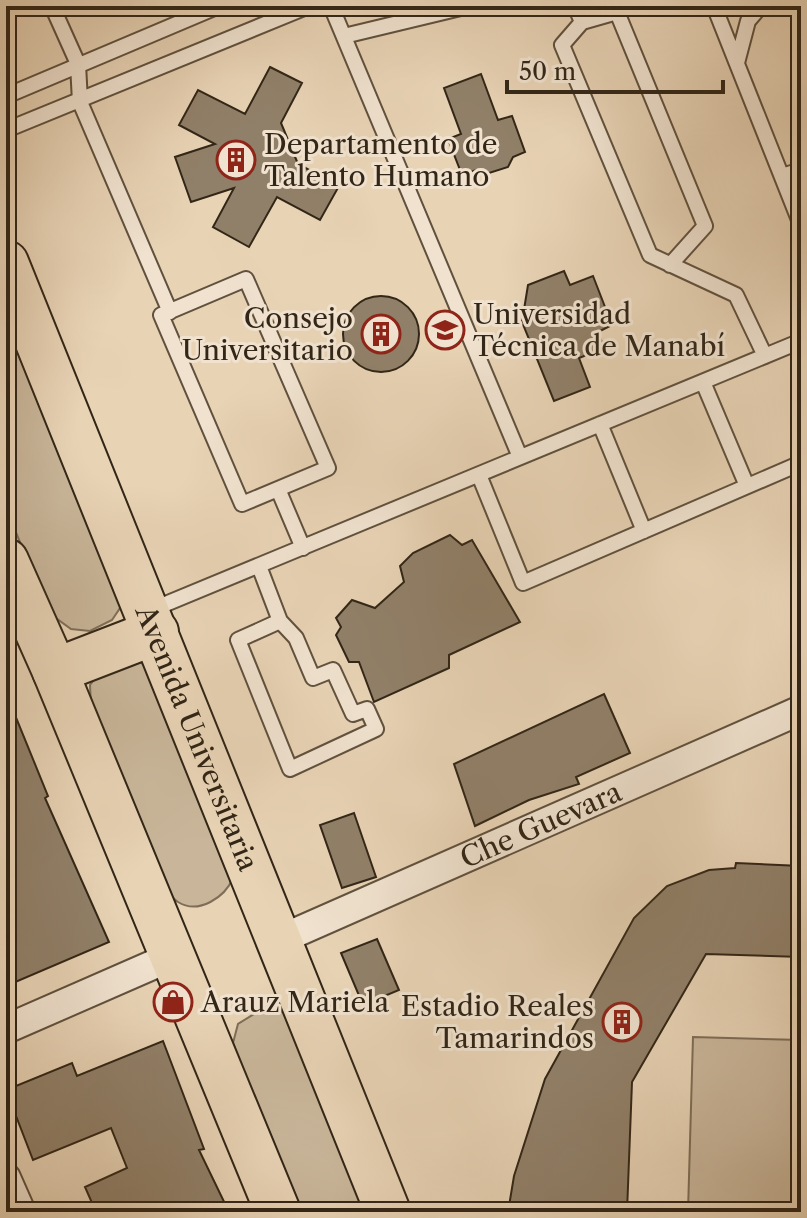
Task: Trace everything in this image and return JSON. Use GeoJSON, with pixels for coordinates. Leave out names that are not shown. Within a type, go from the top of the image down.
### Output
{"type":"FeatureCollection","features":[{"type":"Feature","properties":{"kind":"main road","name":"Avenida Universitaria"},"geometry":{"type":"LineString","coordinates":[[6,263],[388,1212]]}},
{"type":"Feature","properties":{"kind":"main road"},"geometry":{"type":"LineString","coordinates":[[11,588],[55,671],[278,1212]]}},
{"type":"Feature","properties":{"kind":"main road"},"geometry":{"type":"LineString","coordinates":[[55,671],[151,622]]}},
{"type":"Feature","properties":{"kind":"street","name":"Che Guevara"},"geometry":{"type":"LineString","coordinates":[[279,940],[801,710]]}},
{"type":"Feature","properties":{"kind":"street"},"geometry":{"type":"LineString","coordinates":[[6,1029],[173,956]]}},
{"type":"Feature","properties":{"kind":"street"},"geometry":{"type":"LineString","coordinates":[[6,1178],[21,1212]]}},
{"type":"Feature","properties":{"kind":"lane"},"geometry":{"type":"LineString","coordinates":[[52,6],[78,64],[80,102],[170,312]]}},
{"type":"Feature","properties":{"kind":"lane"},"geometry":{"type":"LineString","coordinates":[[6,96],[219,6]]}},
{"type":"Feature","properties":{"kind":"lane"},"geometry":{"type":"LineString","coordinates":[[6,130],[309,6]]}},
{"type":"Feature","properties":{"kind":"lane"},"geometry":{"type":"LineString","coordinates":[[331,6],[520,457]]}},
{"type":"Feature","properties":{"kind":"lane"},"geometry":{"type":"LineString","coordinates":[[344,36],[469,6]]}},
{"type":"Feature","properties":{"kind":"lane"},"geometry":{"type":"LineString","coordinates":[[575,6],[582,22]]}},
{"type":"Feature","properties":{"kind":"lane"},"geometry":{"type":"LineString","coordinates":[[714,6],[801,225]]}},
{"type":"Feature","properties":{"kind":"lane"},"geometry":{"type":"LineString","coordinates":[[737,63],[748,21],[761,6]]}},
{"type":"Feature","properties":{"kind":"lane"},"geometry":{"type":"LineString","coordinates":[[670,265],[705,226],[617,12],[582,22],[562,45],[650,255],[670,265],[736,295],[765,356]]}},
{"type":"Feature","properties":{"kind":"lane"},"geometry":{"type":"LineString","coordinates":[[782,176],[801,170]]}},
{"type":"Feature","properties":{"kind":"lane"},"geometry":{"type":"LineString","coordinates":[[246,279],[328,468],[278,489],[242,504],[161,315],[246,279]]}},
{"type":"Feature","properties":{"kind":"lane"},"geometry":{"type":"LineString","coordinates":[[151,622],[259,566],[801,341]]}},
{"type":"Feature","properties":{"kind":"lane"},"geometry":{"type":"LineString","coordinates":[[703,382],[747,486]]}},
{"type":"Feature","properties":{"kind":"lane"},"geometry":{"type":"LineString","coordinates":[[600,424],[644,531]]}},
{"type":"Feature","properties":{"kind":"lane"},"geometry":{"type":"LineString","coordinates":[[479,475],[523,583],[801,463]]}},
{"type":"Feature","properties":{"kind":"lane"},"geometry":{"type":"LineString","coordinates":[[278,489],[303,548]]}},
{"type":"Feature","properties":{"kind":"lane"},"geometry":{"type":"LineString","coordinates":[[259,566],[280,621],[296,638],[313,678],[333,670],[353,714],[367,709],[376,729],[290,769],[238,640],[280,621]]}},
{"type":"Feature","properties":{"kind":"path"},"geometry":{"type":"LineString","coordinates":[[6,9],[12,6]]}},
{"type":"Feature","properties":{"kind":"shaded area"},"geometry":{"type":"Polygon","coordinates":[[[6,303],[124,586],[120,608],[112,620],[90,631],[71,629],[49,613],[6,508],[6,303]]]}},
{"type":"Feature","properties":{"kind":"shaded area"},"geometry":{"type":"Polygon","coordinates":[[[121,661],[140,662],[156,674],[233,878],[224,892],[203,905],[178,902],[164,888],[91,706],[90,685],[104,667],[121,661]]]}},
{"type":"Feature","properties":{"kind":"shaded area"},"geometry":{"type":"Polygon","coordinates":[[[262,1009],[283,1012],[292,1020],[371,1212],[299,1212],[233,1043],[238,1024],[262,1009]]]}},
{"type":"Feature","properties":{"kind":"shaded area"},"geometry":{"type":"Polygon","coordinates":[[[693,1037],[801,1040],[801,1212],[688,1212],[693,1037]]]}},
{"type":"Feature","properties":{"kind":"building","name":"Departamento de Talento Humano"},"geometry":{"type":"Polygon","coordinates":[[[270,67],[302,83],[281,123],[298,164],[339,186],[320,220],[277,197],[249,247],[213,227],[234,188],[191,202],[175,157],[215,144],[179,125],[198,90],[245,114],[270,67]]]}},
{"type":"Feature","properties":{"kind":"building"},"geometry":{"type":"Polygon","coordinates":[[[481,74],[498,120],[512,116],[525,152],[513,157],[508,167],[483,175],[476,170],[462,175],[448,139],[461,134],[444,88],[481,74]]]}},
{"type":"Feature","properties":{"kind":"building"},"geometry":{"type":"Polygon","coordinates":[[[564,271],[570,285],[593,276],[612,325],[598,332],[604,348],[579,358],[590,387],[554,401],[522,322],[528,285],[564,271]]]}},
{"type":"Feature","properties":{"kind":"building","name":"Consejo Universitario"},"geometry":{"type":"Polygon","coordinates":[[[381,296],[396,299],[408,307],[416,319],[419,334],[416,349],[408,361],[396,369],[381,372],[366,369],[354,361],[346,349],[343,334],[346,319],[354,307],[366,299],[381,296]]]}},
{"type":"Feature","properties":{"kind":"building"},"geometry":{"type":"Polygon","coordinates":[[[450,535],[462,545],[472,540],[520,622],[449,655],[449,668],[374,702],[359,662],[349,662],[336,635],[341,627],[336,618],[352,600],[375,608],[404,582],[400,566],[413,553],[450,535]]]}},
{"type":"Feature","properties":{"kind":"building"},"geometry":{"type":"Polygon","coordinates":[[[6,693],[48,796],[45,798],[109,942],[6,986],[6,693]]]}},
{"type":"Feature","properties":{"kind":"building"},"geometry":{"type":"Polygon","coordinates":[[[604,694],[630,753],[576,777],[579,784],[529,800],[475,826],[454,764],[604,694]]]}},
{"type":"Feature","properties":{"kind":"building"},"geometry":{"type":"Polygon","coordinates":[[[354,813],[376,877],[342,888],[320,825],[354,813]]]}},
{"type":"Feature","properties":{"kind":"building","name":"Estadio Reales Tamarindos"},"geometry":{"type":"Polygon","coordinates":[[[736,863],[801,866],[801,957],[706,954],[632,1082],[627,1212],[508,1212],[514,1176],[545,1079],[634,918],[667,886],[709,870],[735,868],[736,863]]]}},
{"type":"Feature","properties":{"kind":"building"},"geometry":{"type":"Polygon","coordinates":[[[377,939],[399,990],[363,1005],[341,953],[377,939]]]}},
{"type":"Feature","properties":{"kind":"building"},"geometry":{"type":"Polygon","coordinates":[[[163,1041],[204,1149],[199,1150],[229,1212],[96,1212],[85,1187],[127,1168],[111,1128],[33,1160],[6,1090],[72,1063],[77,1076],[163,1041]]]}},
{"type":"Feature","properties":{"kind":"place","name":"Departamento de Talento Humano"},"geometry":{"type":"Point","coordinates":[236,160]}},
{"type":"Feature","properties":{"kind":"place","name":"Universidad Técnica de Manabí"},"geometry":{"type":"Point","coordinates":[445,330]}},
{"type":"Feature","properties":{"kind":"place","name":"Consejo Universitario"},"geometry":{"type":"Point","coordinates":[381,334]}},
{"type":"Feature","properties":{"kind":"place","name":"Arauz Mariela"},"geometry":{"type":"Point","coordinates":[173,1002]}},
{"type":"Feature","properties":{"kind":"place","name":"Estadio Reales Tamarindos"},"geometry":{"type":"Point","coordinates":[622,1022]}}]}
